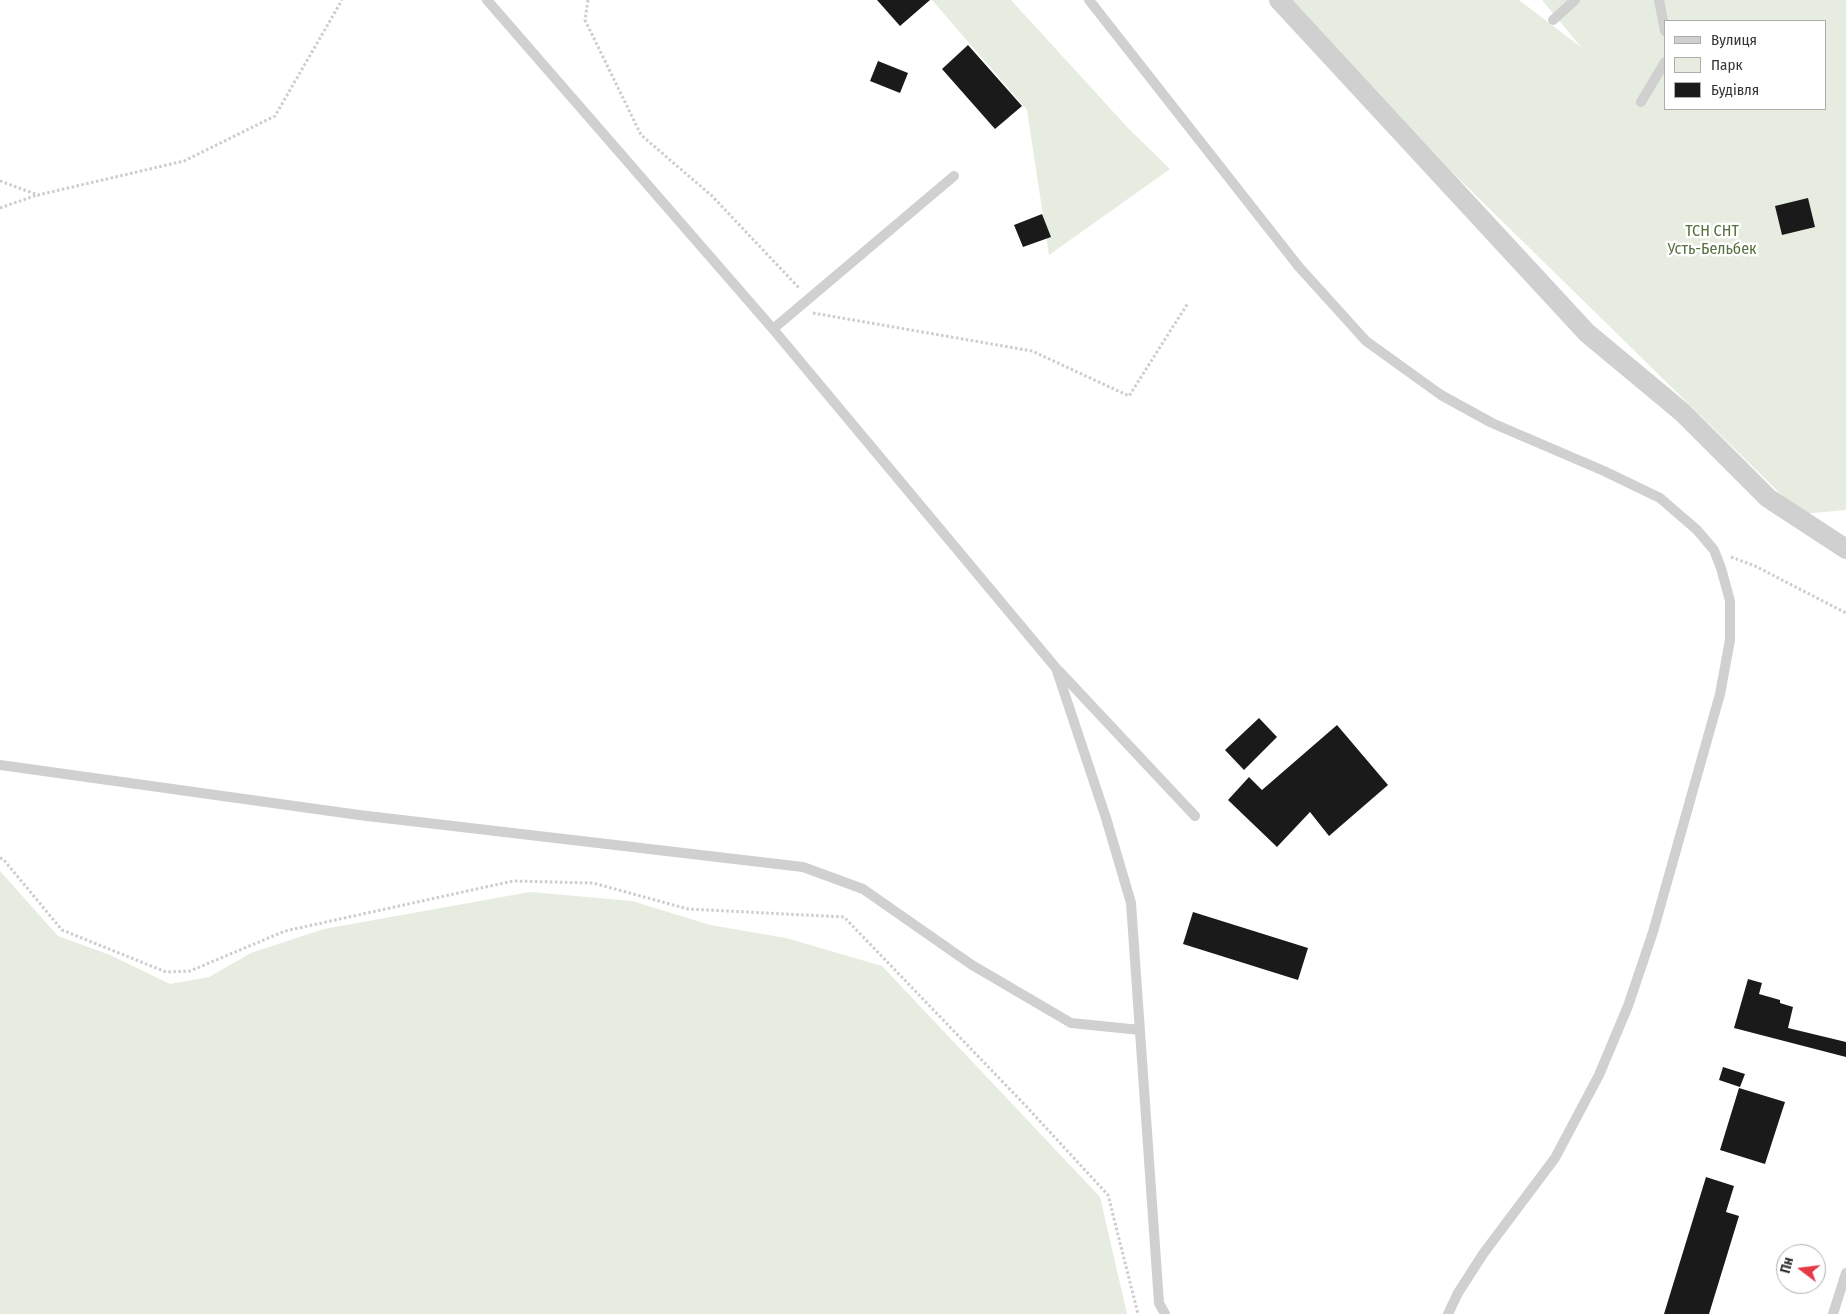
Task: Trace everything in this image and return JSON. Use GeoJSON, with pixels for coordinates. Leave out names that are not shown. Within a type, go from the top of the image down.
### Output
{"type":"FeatureCollection","features":[{"type":"Feature","properties":{"kind":"street"},"geometry":{"type":"LineString","coordinates":[[1279,0],[1587,333],[1682,412],[1768,498],[1846,549]]}},
{"type":"Feature","properties":{"kind":"lane"},"geometry":{"type":"LineString","coordinates":[[487,0],[773,329],[1056,668],[1195,816]]}},
{"type":"Feature","properties":{"kind":"lane"},"geometry":{"type":"LineString","coordinates":[[1090,0],[1299,266],[1366,341],[1441,396],[1492,423],[1604,471],[1660,498],[1697,530],[1714,550],[1730,601],[1730,640],[1720,694],[1653,932],[1628,1006],[1599,1076],[1555,1158],[1483,1254],[1458,1293],[1448,1314]]}},
{"type":"Feature","properties":{"kind":"lane"},"geometry":{"type":"LineString","coordinates":[[1553,20],[1575,0]]}},
{"type":"Feature","properties":{"kind":"lane"},"geometry":{"type":"LineString","coordinates":[[1659,0],[1664,26]]}},
{"type":"Feature","properties":{"kind":"lane"},"geometry":{"type":"LineString","coordinates":[[1641,102],[1664,64]]}},
{"type":"Feature","properties":{"kind":"lane"},"geometry":{"type":"LineString","coordinates":[[773,329],[954,176]]}},
{"type":"Feature","properties":{"kind":"lane"},"geometry":{"type":"LineString","coordinates":[[1056,668],[1106,818],[1131,902],[1159,1303],[1165,1314]]}},
{"type":"Feature","properties":{"kind":"lane"},"geometry":{"type":"LineString","coordinates":[[0,765],[359,815],[803,867],[862,889],[972,965],[1071,1023],[1140,1030]]}},
{"type":"Feature","properties":{"kind":"lane"},"geometry":{"type":"LineString","coordinates":[[1833,1314],[1846,1273]]}},
{"type":"Feature","properties":{"kind":"path"},"geometry":{"type":"LineString","coordinates":[[0,208],[38,195],[184,160],[275,116],[342,0]]}},
{"type":"Feature","properties":{"kind":"path"},"geometry":{"type":"LineString","coordinates":[[588,0],[585,20],[641,135],[712,196],[809,298]]}},
{"type":"Feature","properties":{"kind":"path"},"geometry":{"type":"LineString","coordinates":[[0,181],[38,195]]}},
{"type":"Feature","properties":{"kind":"path"},"geometry":{"type":"LineString","coordinates":[[795,310],[1032,351],[1129,396],[1188,303]]}},
{"type":"Feature","properties":{"kind":"path"},"geometry":{"type":"LineString","coordinates":[[1714,550],[1755,566],[1846,614]]}},
{"type":"Feature","properties":{"kind":"path"},"geometry":{"type":"LineString","coordinates":[[0,858],[3,859],[62,930],[166,972],[190,971],[285,931],[513,881],[593,883],[688,909],[844,918],[1025,1105],[1108,1195],[1138,1314]]}},
{"type":"Feature","properties":{"kind":"green space"},"geometry":{"type":"Polygon","coordinates":[[[932,0],[1011,0],[1128,128],[1170,169],[1049,255],[1027,110],[932,0]]]}},
{"type":"Feature","properties":{"kind":"green space","name":"ТСН СНТ Усть-Бельбек"},"geometry":{"type":"Polygon","coordinates":[[[1292,0],[1519,0],[1582,48],[1542,0],[1846,0],[1846,510],[1801,514],[1452,172],[1292,0]]]}},
{"type":"Feature","properties":{"kind":"green space"},"geometry":{"type":"Polygon","coordinates":[[[0,871],[58,936],[110,955],[170,984],[209,977],[251,953],[324,929],[530,892],[632,901],[710,925],[786,938],[882,966],[1100,1197],[1127,1314],[0,1314],[0,871]]]}},
{"type":"Feature","properties":{"kind":"building"},"geometry":{"type":"Polygon","coordinates":[[[877,0],[930,0],[900,26],[877,0]]]}},
{"type":"Feature","properties":{"kind":"building"},"geometry":{"type":"Polygon","coordinates":[[[968,45],[1022,106],[995,129],[942,69],[968,45]]]}},
{"type":"Feature","properties":{"kind":"building"},"geometry":{"type":"Polygon","coordinates":[[[878,61],[908,73],[900,93],[870,81],[878,61]]]}},
{"type":"Feature","properties":{"kind":"building"},"geometry":{"type":"Polygon","coordinates":[[[1808,198],[1815,227],[1782,235],[1775,206],[1808,198]]]}},
{"type":"Feature","properties":{"kind":"building"},"geometry":{"type":"Polygon","coordinates":[[[1042,214],[1051,237],[1023,247],[1014,225],[1042,214]]]}},
{"type":"Feature","properties":{"kind":"building"},"geometry":{"type":"Polygon","coordinates":[[[1259,718],[1277,737],[1244,770],[1225,750],[1259,718]]]}},
{"type":"Feature","properties":{"kind":"building"},"geometry":{"type":"Polygon","coordinates":[[[1337,725],[1388,785],[1329,836],[1310,812],[1277,847],[1228,800],[1249,777],[1262,790],[1337,725]]]}},
{"type":"Feature","properties":{"kind":"building"},"geometry":{"type":"Polygon","coordinates":[[[1193,912],[1308,948],[1298,980],[1183,944],[1193,912]]]}},
{"type":"Feature","properties":{"kind":"building"},"geometry":{"type":"Polygon","coordinates":[[[1748,979],[1762,983],[1759,994],[1780,1000],[1780,1003],[1793,1007],[1788,1028],[1846,1042],[1846,1057],[1734,1028],[1748,979]]]}},
{"type":"Feature","properties":{"kind":"building"},"geometry":{"type":"Polygon","coordinates":[[[1723,1067],[1745,1074],[1740,1087],[1719,1080],[1723,1067]]]}},
{"type":"Feature","properties":{"kind":"building"},"geometry":{"type":"Polygon","coordinates":[[[1739,1088],[1785,1102],[1765,1164],[1720,1150],[1739,1088]]]}},
{"type":"Feature","properties":{"kind":"building"},"geometry":{"type":"Polygon","coordinates":[[[1706,1177],[1734,1186],[1726,1212],[1739,1216],[1709,1314],[1664,1314],[1706,1177]]]}}]}
